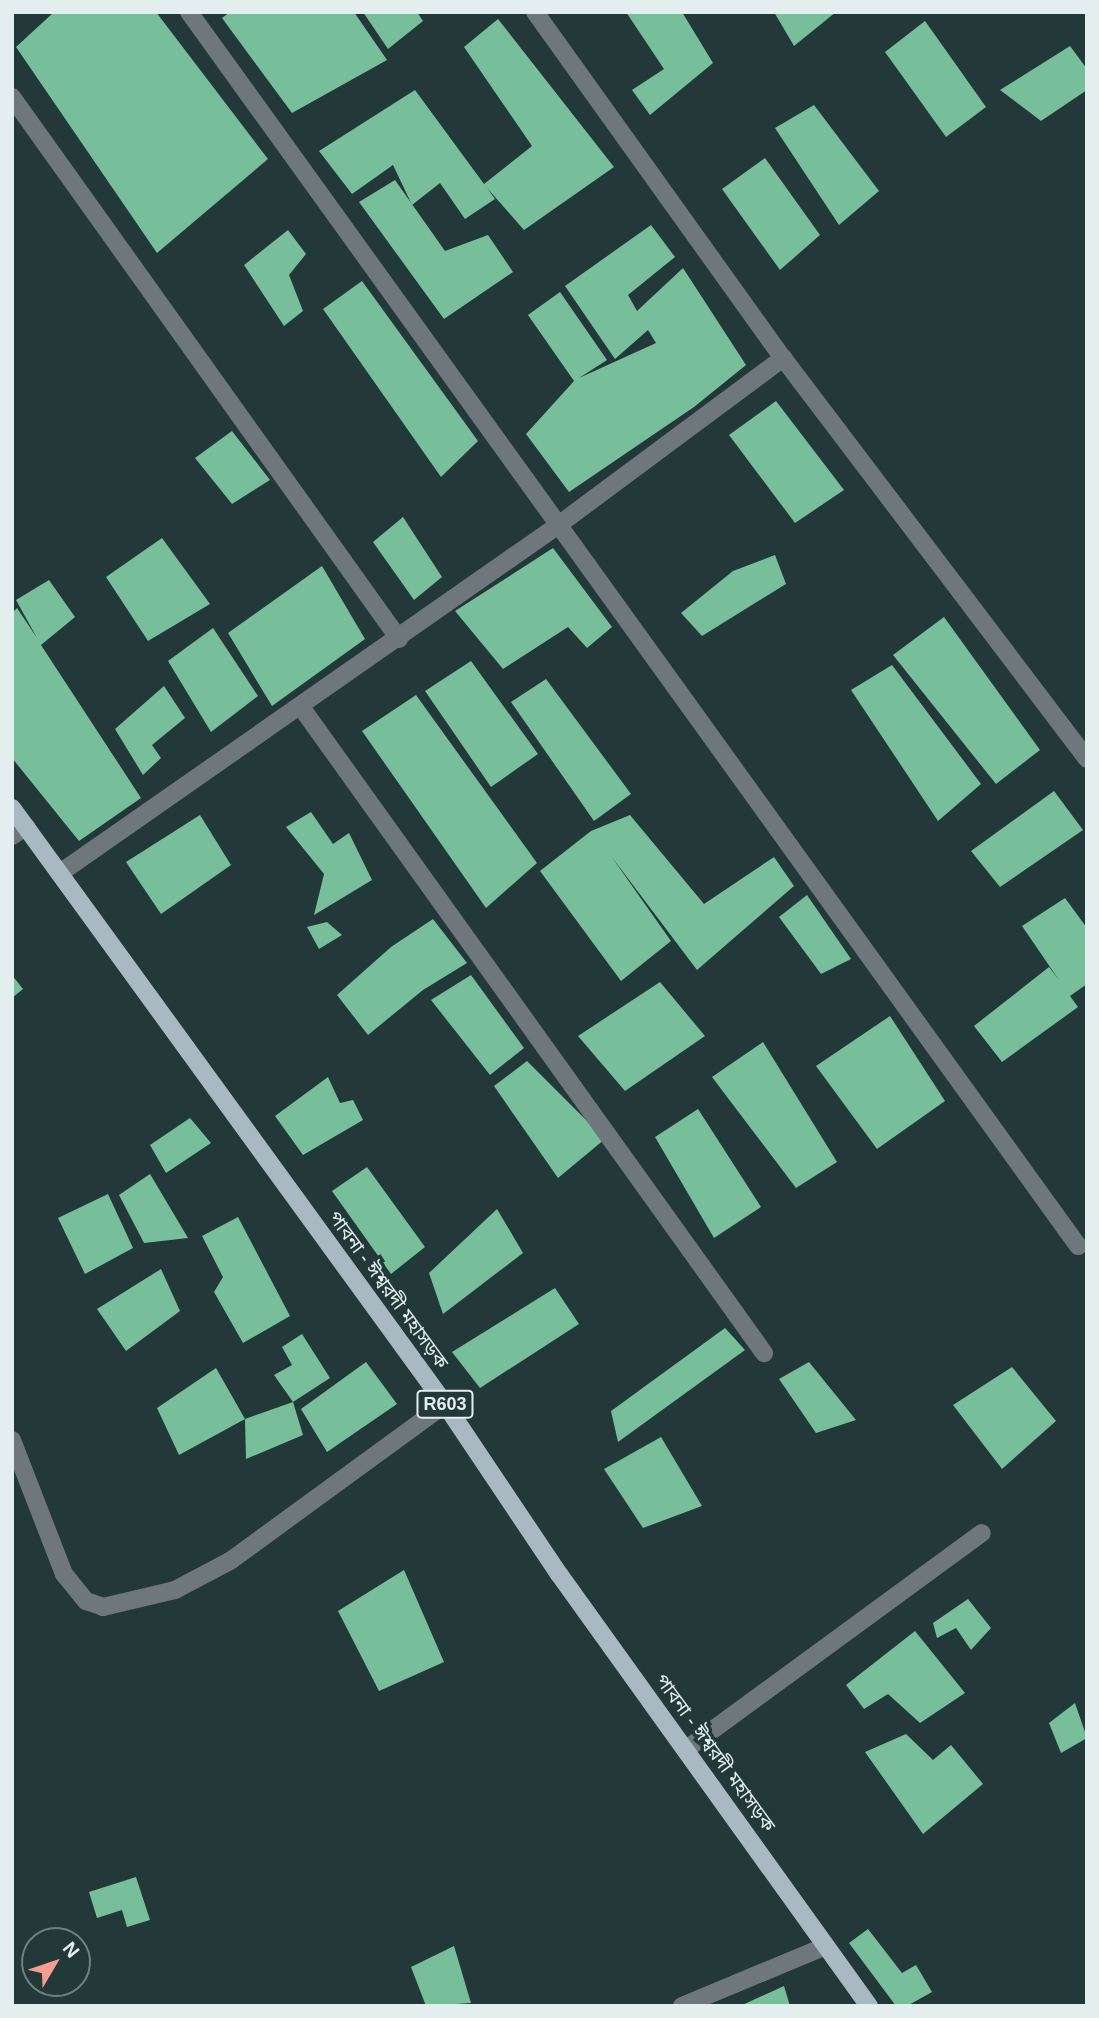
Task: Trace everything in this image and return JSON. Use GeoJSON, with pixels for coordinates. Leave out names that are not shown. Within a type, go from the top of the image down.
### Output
{"type":"FeatureCollection","features":[{"type":"Feature","properties":{"kind":"main road","name":"পাবনা - ঈশ্বরদী মহাসড়ক"},"geometry":{"type":"LineString","coordinates":[[12,808],[19,832],[60,873],[445,1404],[559,1574],[688,1748],[869,2006]]}},
{"type":"Feature","properties":{"kind":"street"},"geometry":{"type":"LineString","coordinates":[[189,12],[1078,1246]]}},
{"type":"Feature","properties":{"kind":"street"},"geometry":{"type":"LineString","coordinates":[[535,12],[783,358],[1087,759]]}},
{"type":"Feature","properties":{"kind":"street"},"geometry":{"type":"LineString","coordinates":[[12,97],[399,639]]}},
{"type":"Feature","properties":{"kind":"street"},"geometry":{"type":"LineString","coordinates":[[60,873],[558,526],[783,358]]}},
{"type":"Feature","properties":{"kind":"street"},"geometry":{"type":"LineString","coordinates":[[301,707],[764,1353]]}},
{"type":"Feature","properties":{"kind":"street"},"geometry":{"type":"LineString","coordinates":[[12,1440],[64,1574],[86,1601],[103,1607],[175,1590],[230,1561],[445,1404]]}},
{"type":"Feature","properties":{"kind":"street"},"geometry":{"type":"LineString","coordinates":[[688,1748],[982,1533]]}},
{"type":"Feature","properties":{"kind":"street"},"geometry":{"type":"LineString","coordinates":[[682,2006],[826,1945]]}},
{"type":"Feature","properties":{"kind":"building"},"geometry":{"type":"Polygon","coordinates":[[[54,12],[156,12],[268,159],[157,253],[16,47],[54,12]]]}},
{"type":"Feature","properties":{"kind":"building"},"geometry":{"type":"Polygon","coordinates":[[[230,12],[354,12],[387,60],[292,113],[222,18],[230,12]]]}},
{"type":"Feature","properties":{"kind":"building"},"geometry":{"type":"Polygon","coordinates":[[[363,12],[417,12],[423,21],[388,49],[363,12]]]}},
{"type":"Feature","properties":{"kind":"building"},"geometry":{"type":"Polygon","coordinates":[[[626,12],[682,12],[713,63],[650,115],[632,90],[664,69],[626,12]]]}},
{"type":"Feature","properties":{"kind":"building"},"geometry":{"type":"Polygon","coordinates":[[[774,12],[836,12],[794,46],[774,12]]]}},
{"type":"Feature","properties":{"kind":"building"},"geometry":{"type":"Polygon","coordinates":[[[498,19],[614,167],[524,230],[487,188],[495,199],[465,219],[440,183],[412,205],[393,165],[352,194],[319,151],[415,90],[484,184],[532,146],[464,47],[498,19]]]}},
{"type":"Feature","properties":{"kind":"building"},"geometry":{"type":"Polygon","coordinates":[[[925,21],[986,107],[946,137],[885,52],[925,21]]]}},
{"type":"Feature","properties":{"kind":"building"},"geometry":{"type":"Polygon","coordinates":[[[1070,46],[1087,69],[1087,90],[1041,121],[1000,90],[1070,46]]]}},
{"type":"Feature","properties":{"kind":"building"},"geometry":{"type":"Polygon","coordinates":[[[814,105],[879,191],[839,225],[775,128],[814,105]]]}},
{"type":"Feature","properties":{"kind":"building"},"geometry":{"type":"Polygon","coordinates":[[[765,158],[820,235],[780,270],[722,189],[765,158]]]}},
{"type":"Feature","properties":{"kind":"building"},"geometry":{"type":"Polygon","coordinates":[[[395,180],[445,251],[488,235],[513,272],[444,319],[359,202],[395,180]]]}},
{"type":"Feature","properties":{"kind":"building"},"geometry":{"type":"Polygon","coordinates":[[[651,225],[675,257],[628,295],[637,311],[683,268],[746,365],[694,407],[569,492],[526,434],[574,381],[528,315],[560,292],[607,360],[579,378],[656,343],[648,330],[615,359],[565,286],[651,225]]]}},
{"type":"Feature","properties":{"kind":"building"},"geometry":{"type":"Polygon","coordinates":[[[288,230],[306,254],[289,275],[303,311],[284,326],[244,265],[288,230]]]}},
{"type":"Feature","properties":{"kind":"building"},"geometry":{"type":"Polygon","coordinates":[[[362,281],[478,441],[441,477],[323,309],[362,281]]]}},
{"type":"Feature","properties":{"kind":"building"},"geometry":{"type":"Polygon","coordinates":[[[776,401],[844,490],[795,523],[729,435],[776,401]]]}},
{"type":"Feature","properties":{"kind":"building"},"geometry":{"type":"Polygon","coordinates":[[[232,431],[270,480],[232,504],[195,458],[232,431]]]}},
{"type":"Feature","properties":{"kind":"building"},"geometry":{"type":"Polygon","coordinates":[[[403,517],[442,577],[414,600],[373,542],[403,517]]]}},
{"type":"Feature","properties":{"kind":"building"},"geometry":{"type":"Polygon","coordinates":[[[162,538],[210,604],[148,641],[106,577],[162,538]]]}},
{"type":"Feature","properties":{"kind":"building"},"geometry":{"type":"Polygon","coordinates":[[[553,548],[612,627],[587,648],[568,627],[503,669],[455,611],[553,548]]]}},
{"type":"Feature","properties":{"kind":"building"},"geometry":{"type":"Polygon","coordinates":[[[775,555],[786,584],[702,636],[681,613],[733,571],[775,555]]]}},
{"type":"Feature","properties":{"kind":"building"},"geometry":{"type":"Polygon","coordinates":[[[322,566],[365,639],[272,706],[228,633],[322,566]]]}},
{"type":"Feature","properties":{"kind":"building"},"geometry":{"type":"Polygon","coordinates":[[[49,580],[75,617],[41,645],[141,798],[79,841],[12,758],[12,613],[17,608],[37,638],[16,600],[49,580]]]}},
{"type":"Feature","properties":{"kind":"building"},"geometry":{"type":"Polygon","coordinates":[[[944,617],[1040,750],[996,784],[893,655],[944,617]]]}},
{"type":"Feature","properties":{"kind":"building"},"geometry":{"type":"Polygon","coordinates":[[[213,628],[258,696],[211,732],[168,661],[213,628]]]}},
{"type":"Feature","properties":{"kind":"building"},"geometry":{"type":"Polygon","coordinates":[[[471,661],[538,754],[491,787],[425,691],[471,661]]]}},
{"type":"Feature","properties":{"kind":"building"},"geometry":{"type":"Polygon","coordinates":[[[892,665],[981,784],[938,821],[851,690],[892,665]]]}},
{"type":"Feature","properties":{"kind":"building"},"geometry":{"type":"Polygon","coordinates":[[[546,679],[631,794],[594,821],[511,702],[546,679]]]}},
{"type":"Feature","properties":{"kind":"building"},"geometry":{"type":"Polygon","coordinates":[[[164,686],[185,718],[152,745],[161,758],[143,775],[115,729],[164,686]]]}},
{"type":"Feature","properties":{"kind":"building"},"geometry":{"type":"Polygon","coordinates":[[[416,695],[537,863],[486,908],[362,731],[416,695]]]}},
{"type":"Feature","properties":{"kind":"building"},"geometry":{"type":"Polygon","coordinates":[[[1054,791],[1083,830],[1000,887],[971,851],[1054,791]]]}},
{"type":"Feature","properties":{"kind":"building"},"geometry":{"type":"Polygon","coordinates":[[[311,812],[333,844],[349,833],[372,880],[314,915],[324,874],[286,827],[311,812]]]}},
{"type":"Feature","properties":{"kind":"building"},"geometry":{"type":"Polygon","coordinates":[[[200,815],[231,865],[161,914],[126,862],[200,815]]]}},
{"type":"Feature","properties":{"kind":"building"},"geometry":{"type":"Polygon","coordinates":[[[630,815],[704,904],[774,857],[794,886],[697,970],[611,856],[671,941],[621,981],[540,871],[591,831],[630,815]]]}},
{"type":"Feature","properties":{"kind":"building"},"geometry":{"type":"Polygon","coordinates":[[[807,895],[851,959],[821,974],[779,917],[807,895]]]}},
{"type":"Feature","properties":{"kind":"building"},"geometry":{"type":"Polygon","coordinates":[[[1065,898],[1087,928],[1087,984],[1070,996],[1078,1007],[1002,1062],[974,1026],[1049,967],[1059,980],[1022,926],[1065,898]]]}},
{"type":"Feature","properties":{"kind":"building"},"geometry":{"type":"Polygon","coordinates":[[[433,919],[467,963],[423,990],[368,1035],[337,995],[391,947],[433,919]]]}},
{"type":"Feature","properties":{"kind":"building"},"geometry":{"type":"Polygon","coordinates":[[[327,922],[342,935],[319,949],[307,927],[327,922]]]}},
{"type":"Feature","properties":{"kind":"building"},"geometry":{"type":"Polygon","coordinates":[[[12,975],[23,989],[12,998],[12,975]]]}},
{"type":"Feature","properties":{"kind":"building"},"geometry":{"type":"Polygon","coordinates":[[[471,975],[524,1048],[490,1075],[431,1000],[471,975]]]}},
{"type":"Feature","properties":{"kind":"building"},"geometry":{"type":"Polygon","coordinates":[[[660,982],[705,1036],[625,1091],[578,1036],[660,982]]]}},
{"type":"Feature","properties":{"kind":"building"},"geometry":{"type":"Polygon","coordinates":[[[890,1016],[945,1101],[877,1149],[816,1066],[890,1016]]]}},
{"type":"Feature","properties":{"kind":"building"},"geometry":{"type":"Polygon","coordinates":[[[763,1042],[837,1162],[796,1188],[712,1077],[763,1042]]]}},
{"type":"Feature","properties":{"kind":"building"},"geometry":{"type":"Polygon","coordinates":[[[527,1061],[605,1139],[558,1178],[494,1086],[527,1061]]]}},
{"type":"Feature","properties":{"kind":"building"},"geometry":{"type":"Polygon","coordinates":[[[328,1077],[340,1103],[353,1100],[363,1120],[303,1155],[275,1116],[328,1077]]]}},
{"type":"Feature","properties":{"kind":"building"},"geometry":{"type":"Polygon","coordinates":[[[698,1109],[761,1207],[714,1238],[655,1137],[698,1109]]]}},
{"type":"Feature","properties":{"kind":"building"},"geometry":{"type":"Polygon","coordinates":[[[190,1118],[211,1143],[166,1173],[150,1145],[190,1118]]]}},
{"type":"Feature","properties":{"kind":"building"},"geometry":{"type":"Polygon","coordinates":[[[367,1167],[425,1247],[391,1274],[332,1191],[367,1167]]]}},
{"type":"Feature","properties":{"kind":"building"},"geometry":{"type":"Polygon","coordinates":[[[150,1174],[188,1238],[144,1243],[119,1195],[150,1174]]]}},
{"type":"Feature","properties":{"kind":"building"},"geometry":{"type":"Polygon","coordinates":[[[108,1194],[133,1248],[85,1274],[58,1218],[108,1194]]]}},
{"type":"Feature","properties":{"kind":"building"},"geometry":{"type":"Polygon","coordinates":[[[497,1209],[523,1253],[443,1314],[429,1273],[497,1209]]]}},
{"type":"Feature","properties":{"kind":"building"},"geometry":{"type":"Polygon","coordinates":[[[238,1217],[290,1316],[243,1343],[214,1292],[223,1277],[202,1236],[238,1217]]]}},
{"type":"Feature","properties":{"kind":"building"},"geometry":{"type":"Polygon","coordinates":[[[161,1269],[180,1311],[126,1351],[97,1309],[161,1269]]]}},
{"type":"Feature","properties":{"kind":"building"},"geometry":{"type":"Polygon","coordinates":[[[555,1288],[579,1324],[480,1388],[452,1352],[555,1288]]]}},
{"type":"Feature","properties":{"kind":"building"},"geometry":{"type":"Polygon","coordinates":[[[725,1328],[745,1350],[618,1442],[611,1411],[725,1328]]]}},
{"type":"Feature","properties":{"kind":"building"},"geometry":{"type":"Polygon","coordinates":[[[302,1334],[330,1378],[293,1402],[274,1375],[292,1365],[282,1347],[302,1334]]]}},
{"type":"Feature","properties":{"kind":"building"},"geometry":{"type":"Polygon","coordinates":[[[366,1362],[397,1404],[327,1452],[301,1409],[366,1362]]]}},
{"type":"Feature","properties":{"kind":"building"},"geometry":{"type":"Polygon","coordinates":[[[809,1362],[856,1420],[816,1433],[779,1379],[809,1362]]]}},
{"type":"Feature","properties":{"kind":"building"},"geometry":{"type":"Polygon","coordinates":[[[1012,1367],[1056,1421],[1002,1469],[953,1405],[1012,1367]]]}},
{"type":"Feature","properties":{"kind":"building"},"geometry":{"type":"Polygon","coordinates":[[[216,1368],[245,1419],[179,1455],[157,1408],[216,1368]]]}},
{"type":"Feature","properties":{"kind":"building"},"geometry":{"type":"Polygon","coordinates":[[[293,1402],[303,1435],[246,1459],[245,1419],[293,1402]]]}},
{"type":"Feature","properties":{"kind":"building"},"geometry":{"type":"Polygon","coordinates":[[[661,1437],[702,1506],[643,1528],[604,1469],[661,1437]]]}},
{"type":"Feature","properties":{"kind":"building"},"geometry":{"type":"Polygon","coordinates":[[[404,1570],[444,1662],[379,1691],[338,1611],[404,1570]]]}},
{"type":"Feature","properties":{"kind":"building"},"geometry":{"type":"Polygon","coordinates":[[[968,1599],[991,1628],[971,1650],[956,1628],[937,1638],[933,1623],[968,1599]]]}},
{"type":"Feature","properties":{"kind":"building"},"geometry":{"type":"Polygon","coordinates":[[[915,1631],[965,1693],[920,1723],[888,1694],[864,1709],[846,1685],[915,1631]]]}},
{"type":"Feature","properties":{"kind":"building"},"geometry":{"type":"Polygon","coordinates":[[[1075,1703],[1087,1738],[1061,1753],[1049,1723],[1075,1703]]]}},
{"type":"Feature","properties":{"kind":"building"},"geometry":{"type":"Polygon","coordinates":[[[906,1734],[933,1760],[951,1745],[983,1784],[923,1834],[865,1752],[906,1734]]]}},
{"type":"Feature","properties":{"kind":"building"},"geometry":{"type":"Polygon","coordinates":[[[136,1877],[150,1920],[127,1927],[122,1910],[97,1918],[89,1892],[136,1877]]]}},
{"type":"Feature","properties":{"kind":"building"},"geometry":{"type":"Polygon","coordinates":[[[868,1929],[902,1973],[916,1965],[932,1992],[907,2006],[896,2006],[849,1943],[868,1929]]]}},
{"type":"Feature","properties":{"kind":"building"},"geometry":{"type":"Polygon","coordinates":[[[454,1946],[471,2003],[426,2006],[411,1967],[454,1946]]]}},
{"type":"Feature","properties":{"kind":"building"},"geometry":{"type":"Polygon","coordinates":[[[784,1986],[790,2006],[740,2006],[784,1986]]]}}]}
